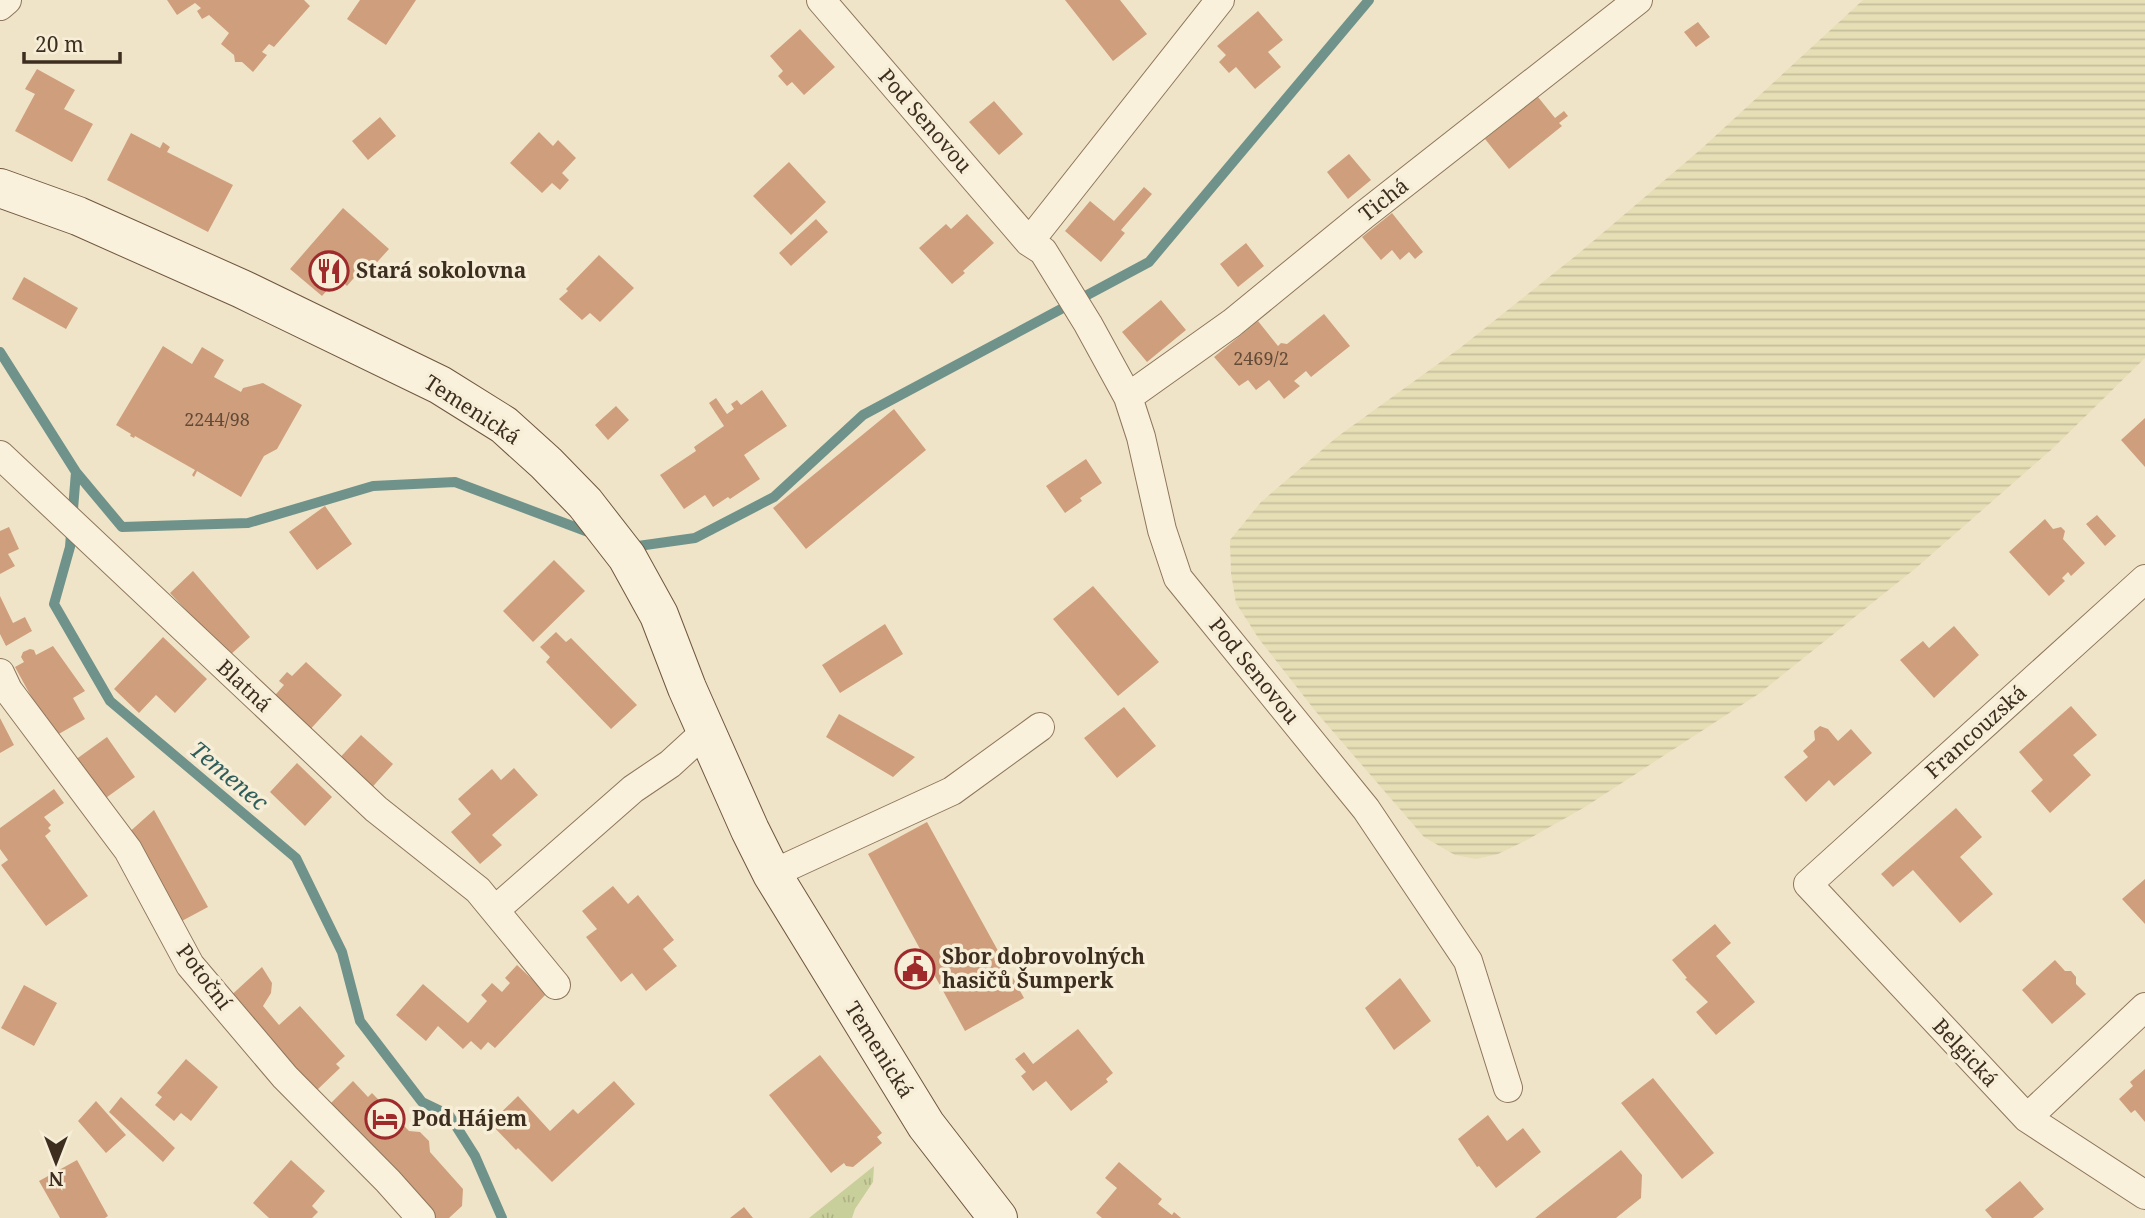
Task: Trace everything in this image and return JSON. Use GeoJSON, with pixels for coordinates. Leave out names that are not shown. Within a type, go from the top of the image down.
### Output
{"type":"FeatureCollection","features":[{"type":"Feature","properties":{"kind":"street"},"geometry":{"type":"LineString","coordinates":[[0,6],[8,0]]}},
{"type":"Feature","properties":{"kind":"street","name":"Pod Senovou"},"geometry":{"type":"LineString","coordinates":[[821,0],[1028,242],[1043,251],[1088,324],[1128,397],[1178,578],[1366,809],[1468,961],[1508,1088]]}},
{"type":"Feature","properties":{"kind":"street"},"geometry":{"type":"LineString","coordinates":[[1028,242],[1220,0]]}},
{"type":"Feature","properties":{"kind":"street","name":"Tichá"},"geometry":{"type":"LineString","coordinates":[[1128,397],[1232,323],[1364,215],[1638,0]]}},
{"type":"Feature","properties":{"kind":"street","name":"Temenická"},"geometry":{"type":"LineString","coordinates":[[0,188],[78,216],[242,289],[440,385],[504,425],[585,503],[627,557],[659,615],[706,732],[772,874],[926,1125],[998,1218]]}},
{"type":"Feature","properties":{"kind":"street","name":"Blatná"},"geometry":{"type":"LineString","coordinates":[[0,455],[376,810],[478,890],[556,985]]}},
{"type":"Feature","properties":{"kind":"street","name":"Francouzská"},"geometry":{"type":"LineString","coordinates":[[1808,884],[2145,579]]}},
{"type":"Feature","properties":{"kind":"street","name":"Potoční"},"geometry":{"type":"LineString","coordinates":[[0,673],[8,690],[128,849],[190,965],[285,1077],[421,1218]]}},
{"type":"Feature","properties":{"kind":"street"},"geometry":{"type":"LineString","coordinates":[[772,874],[952,791],[1040,727]]}},
{"type":"Feature","properties":{"kind":"street"},"geometry":{"type":"LineString","coordinates":[[495,910],[633,789],[670,764],[706,732]]}},
{"type":"Feature","properties":{"kind":"street","name":"Belgická"},"geometry":{"type":"LineString","coordinates":[[1808,884],[2027,1118],[2145,1195]]}},
{"type":"Feature","properties":{"kind":"street"},"geometry":{"type":"LineString","coordinates":[[2027,1118],[2145,1007]]}},
{"type":"Feature","properties":{"kind":"shaded area"},"geometry":{"type":"Polygon","coordinates":[[[1863,0],[2145,0],[2145,358],[2051,450],[1916,568],[1760,693],[1585,807],[1525,841],[1498,854],[1476,859],[1455,855],[1424,837],[1317,713],[1259,639],[1236,603],[1231,573],[1230,540],[1261,502],[1337,437],[1460,348],[1578,254],[1700,150],[1863,0]]]}},
{"type":"Feature","properties":{"kind":"green space"},"geometry":{"type":"Polygon","coordinates":[[[874,1166],[873,1182],[852,1218],[809,1218],[874,1166]]]}},
{"type":"Feature","properties":{"kind":"building"},"geometry":{"type":"Polygon","coordinates":[[[167,0],[304,0],[310,6],[274,47],[269,44],[262,52],[267,55],[253,72],[242,62],[235,62],[234,55],[221,44],[229,33],[209,15],[202,19],[197,11],[201,8],[195,3],[177,15],[167,0]]]}},
{"type":"Feature","properties":{"kind":"building"},"geometry":{"type":"Polygon","coordinates":[[[360,0],[416,0],[386,45],[347,19],[360,0]]]}},
{"type":"Feature","properties":{"kind":"building"},"geometry":{"type":"Polygon","coordinates":[[[1065,0],[1120,0],[1147,34],[1113,61],[1065,0]]]}},
{"type":"Feature","properties":{"kind":"building"},"geometry":{"type":"Polygon","coordinates":[[[1258,11],[1283,40],[1268,52],[1281,67],[1255,89],[1236,67],[1229,73],[1219,62],[1226,55],[1217,46],[1258,11]]]}},
{"type":"Feature","properties":{"kind":"building"},"geometry":{"type":"Polygon","coordinates":[[[1698,22],[1710,37],[1696,47],[1684,32],[1698,22]]]}},
{"type":"Feature","properties":{"kind":"building"},"geometry":{"type":"Polygon","coordinates":[[[800,29],[835,67],[804,95],[792,82],[787,86],[778,76],[783,71],[770,56],[800,29]]]}},
{"type":"Feature","properties":{"kind":"building"},"geometry":{"type":"Polygon","coordinates":[[[37,69],[75,90],[64,109],[93,124],[72,162],[15,131],[35,94],[25,89],[37,69]]]}},
{"type":"Feature","properties":{"kind":"building"},"geometry":{"type":"Polygon","coordinates":[[[1538,97],[1555,118],[1564,111],[1568,116],[1559,123],[1562,126],[1509,169],[1485,139],[1538,97]]]}},
{"type":"Feature","properties":{"kind":"building"},"geometry":{"type":"Polygon","coordinates":[[[994,101],[1023,134],[999,155],[969,122],[994,101]]]}},
{"type":"Feature","properties":{"kind":"building"},"geometry":{"type":"Polygon","coordinates":[[[380,117],[396,136],[368,160],[352,141],[380,117]]]}},
{"type":"Feature","properties":{"kind":"building"},"geometry":{"type":"Polygon","coordinates":[[[539,132],[553,146],[558,140],[576,158],[562,173],[569,180],[560,190],[552,183],[542,193],[510,163],[539,132]]]}},
{"type":"Feature","properties":{"kind":"building"},"geometry":{"type":"Polygon","coordinates":[[[131,133],[160,148],[163,142],[170,147],[167,152],[233,185],[208,232],[107,180],[131,133]]]}},
{"type":"Feature","properties":{"kind":"building"},"geometry":{"type":"Polygon","coordinates":[[[1349,154],[1371,180],[1348,199],[1327,172],[1349,154]]]}},
{"type":"Feature","properties":{"kind":"building"},"geometry":{"type":"Polygon","coordinates":[[[789,162],[826,202],[791,235],[753,196],[789,162]]]}},
{"type":"Feature","properties":{"kind":"building"},"geometry":{"type":"Polygon","coordinates":[[[1144,187],[1152,194],[1121,230],[1125,233],[1101,262],[1065,231],[1090,201],[1114,221],[1144,187]]]}},
{"type":"Feature","properties":{"kind":"building"},"geometry":{"type":"Polygon","coordinates":[[[343,208],[389,249],[370,270],[365,265],[347,286],[338,278],[322,296],[290,269],[343,208]]]}},
{"type":"Feature","properties":{"kind":"building"},"geometry":{"type":"Polygon","coordinates":[[[1392,213],[1423,252],[1415,259],[1409,252],[1400,260],[1392,250],[1381,260],[1362,237],[1392,213]]]}},
{"type":"Feature","properties":{"kind":"building"},"geometry":{"type":"Polygon","coordinates":[[[967,214],[994,243],[952,284],[919,248],[946,224],[951,229],[967,214]]]}},
{"type":"Feature","properties":{"kind":"building"},"geometry":{"type":"Polygon","coordinates":[[[816,219],[828,232],[791,266],[779,253],[816,219]]]}},
{"type":"Feature","properties":{"kind":"building"},"geometry":{"type":"Polygon","coordinates":[[[1246,243],[1264,266],[1238,287],[1220,264],[1246,243]]]}},
{"type":"Feature","properties":{"kind":"building"},"geometry":{"type":"Polygon","coordinates":[[[599,255],[634,288],[600,322],[590,313],[582,320],[559,299],[599,255]]]}},
{"type":"Feature","properties":{"kind":"building"},"geometry":{"type":"Polygon","coordinates":[[[24,277],[78,308],[66,329],[12,299],[24,277]]]}},
{"type":"Feature","properties":{"kind":"building"},"geometry":{"type":"Polygon","coordinates":[[[1161,300],[1186,330],[1147,362],[1122,332],[1161,300]]]}},
{"type":"Feature","properties":{"kind":"building"},"geometry":{"type":"Polygon","coordinates":[[[1324,314],[1350,346],[1311,377],[1306,371],[1294,381],[1300,386],[1284,399],[1269,380],[1256,390],[1248,380],[1239,386],[1214,357],[1258,321],[1278,346],[1281,343],[1287,344],[1324,314]]]}},
{"type":"Feature","properties":{"kind":"building"},"geometry":{"type":"Polygon","coordinates":[[[163,346],[192,364],[202,347],[224,360],[214,377],[241,392],[243,388],[263,383],[302,405],[277,449],[264,456],[241,497],[197,471],[194,477],[192,475],[195,470],[135,436],[130,436],[131,434],[116,425],[163,346]]]}},
{"type":"Feature","properties":{"kind":"building"},"geometry":{"type":"Polygon","coordinates":[[[762,390],[787,426],[744,455],[760,479],[713,507],[705,495],[684,509],[660,475],[696,451],[694,447],[724,426],[709,403],[716,398],[727,414],[734,409],[731,404],[737,400],[741,405],[762,390]]]}},
{"type":"Feature","properties":{"kind":"building"},"geometry":{"type":"Polygon","coordinates":[[[616,406],[629,420],[608,440],[595,425],[616,406]]]}},
{"type":"Feature","properties":{"kind":"building"},"geometry":{"type":"Polygon","coordinates":[[[894,409],[926,450],[806,549],[773,508],[894,409]]]}},
{"type":"Feature","properties":{"kind":"building"},"geometry":{"type":"Polygon","coordinates":[[[2145,418],[2145,467],[2121,440],[2145,418]]]}},
{"type":"Feature","properties":{"kind":"building"},"geometry":{"type":"Polygon","coordinates":[[[1086,459],[1102,483],[1080,498],[1082,501],[1065,513],[1046,486],[1086,459]]]}},
{"type":"Feature","properties":{"kind":"building"},"geometry":{"type":"Polygon","coordinates":[[[325,506],[352,544],[317,570],[289,532],[325,506]]]}},
{"type":"Feature","properties":{"kind":"building"},"geometry":{"type":"Polygon","coordinates":[[[2097,515],[2116,536],[2105,546],[2086,524],[2097,515]]]}},
{"type":"Feature","properties":{"kind":"building"},"geometry":{"type":"Polygon","coordinates":[[[2045,519],[2053,529],[2061,527],[2065,531],[2063,539],[2085,563],[2071,576],[2068,572],[2062,578],[2065,581],[2049,596],[2009,552],[2045,519]]]}},
{"type":"Feature","properties":{"kind":"building"},"geometry":{"type":"Polygon","coordinates":[[[9,527],[19,549],[8,554],[15,566],[0,574],[0,531],[9,527]]]}},
{"type":"Feature","properties":{"kind":"building"},"geometry":{"type":"Polygon","coordinates":[[[554,560],[585,591],[533,642],[503,611],[554,560]]]}},
{"type":"Feature","properties":{"kind":"building"},"geometry":{"type":"Polygon","coordinates":[[[193,571],[250,637],[229,656],[170,593],[193,571]]]}},
{"type":"Feature","properties":{"kind":"building"},"geometry":{"type":"Polygon","coordinates":[[[1093,586],[1159,662],[1118,696],[1053,619],[1093,586]]]}},
{"type":"Feature","properties":{"kind":"building"},"geometry":{"type":"Polygon","coordinates":[[[0,596],[13,623],[25,617],[32,631],[6,646],[0,634],[0,596]]]}},
{"type":"Feature","properties":{"kind":"building"},"geometry":{"type":"Polygon","coordinates":[[[885,624],[903,654],[840,693],[822,665],[885,624]]]}},
{"type":"Feature","properties":{"kind":"building"},"geometry":{"type":"Polygon","coordinates":[[[1954,626],[1979,655],[1934,698],[1900,660],[1923,641],[1929,648],[1954,626]]]}},
{"type":"Feature","properties":{"kind":"building"},"geometry":{"type":"Polygon","coordinates":[[[556,632],[566,642],[571,638],[637,705],[611,729],[546,662],[550,657],[540,647],[556,632]]]}},
{"type":"Feature","properties":{"kind":"building"},"geometry":{"type":"Polygon","coordinates":[[[163,637],[207,679],[175,713],[156,695],[139,713],[114,689],[163,637]]]}},
{"type":"Feature","properties":{"kind":"building"},"geometry":{"type":"Polygon","coordinates":[[[53,646],[85,691],[73,698],[85,719],[57,735],[46,716],[43,718],[15,667],[24,662],[21,657],[23,652],[30,649],[34,650],[36,655],[53,646]]]}},
{"type":"Feature","properties":{"kind":"building"},"geometry":{"type":"Polygon","coordinates":[[[306,662],[342,695],[305,735],[269,702],[284,685],[279,681],[287,672],[292,676],[306,662]]]}},
{"type":"Feature","properties":{"kind":"building"},"geometry":{"type":"Polygon","coordinates":[[[2071,706],[2097,735],[2073,755],[2091,775],[2050,813],[2031,791],[2043,780],[2019,752],[2071,706]]]}},
{"type":"Feature","properties":{"kind":"building"},"geometry":{"type":"Polygon","coordinates":[[[1124,707],[1156,746],[1117,778],[1084,738],[1124,707]]]}},
{"type":"Feature","properties":{"kind":"building"},"geometry":{"type":"Polygon","coordinates":[[[839,714],[915,757],[893,777],[826,737],[839,714]]]}},
{"type":"Feature","properties":{"kind":"building"},"geometry":{"type":"Polygon","coordinates":[[[0,718],[14,745],[0,753],[0,718]]]}},
{"type":"Feature","properties":{"kind":"building"},"geometry":{"type":"Polygon","coordinates":[[[1820,726],[1828,729],[1838,741],[1851,729],[1872,753],[1834,786],[1829,780],[1806,802],[1784,777],[1808,757],[1803,751],[1815,740],[1814,731],[1820,726]]]}},
{"type":"Feature","properties":{"kind":"building"},"geometry":{"type":"Polygon","coordinates":[[[361,735],[393,764],[367,793],[334,764],[361,735]]]}},
{"type":"Feature","properties":{"kind":"building"},"geometry":{"type":"Polygon","coordinates":[[[107,737],[135,777],[103,800],[75,760],[107,737]]]}},
{"type":"Feature","properties":{"kind":"building"},"geometry":{"type":"Polygon","coordinates":[[[297,763],[332,797],[305,826],[270,792],[297,763]]]}},
{"type":"Feature","properties":{"kind":"building"},"geometry":{"type":"Polygon","coordinates":[[[514,768],[538,795],[492,835],[502,845],[480,864],[451,832],[471,814],[458,799],[492,769],[501,780],[514,768]]]}},
{"type":"Feature","properties":{"kind":"building"},"geometry":{"type":"Polygon","coordinates":[[[54,789],[64,803],[44,817],[51,825],[48,828],[51,831],[45,836],[88,896],[46,926],[1,865],[8,860],[0,849],[0,828],[54,789]]]}},
{"type":"Feature","properties":{"kind":"building"},"geometry":{"type":"Polygon","coordinates":[[[1956,808],[1982,837],[1960,857],[1993,894],[1960,923],[1913,870],[1893,887],[1881,874],[1956,808]]]}},
{"type":"Feature","properties":{"kind":"building"},"geometry":{"type":"Polygon","coordinates":[[[154,810],[208,907],[180,922],[126,835],[154,810]]]}},
{"type":"Feature","properties":{"kind":"building"},"geometry":{"type":"Polygon","coordinates":[[[927,822],[1024,998],[965,1031],[868,854],[927,822]]]}},
{"type":"Feature","properties":{"kind":"building"},"geometry":{"type":"Polygon","coordinates":[[[2145,879],[2145,924],[2122,899],[2145,879]]]}},
{"type":"Feature","properties":{"kind":"building"},"geometry":{"type":"Polygon","coordinates":[[[613,886],[628,904],[638,895],[674,940],[663,949],[677,966],[646,991],[632,973],[621,982],[586,937],[597,929],[582,911],[613,886]]]}},
{"type":"Feature","properties":{"kind":"building"},"geometry":{"type":"Polygon","coordinates":[[[1715,924],[1731,943],[1716,956],[1755,1002],[1716,1035],[1696,1012],[1708,1002],[1685,979],[1687,978],[1672,960],[1715,924]]]}},
{"type":"Feature","properties":{"kind":"building"},"geometry":{"type":"Polygon","coordinates":[[[2055,960],[2065,971],[2071,971],[2076,977],[2076,984],[2086,994],[2052,1024],[2022,990],[2055,960]]]}},
{"type":"Feature","properties":{"kind":"building"},"geometry":{"type":"Polygon","coordinates":[[[517,965],[547,993],[495,1048],[488,1042],[481,1050],[471,1041],[463,1049],[438,1026],[426,1041],[396,1015],[423,984],[468,1023],[487,1001],[481,995],[492,983],[502,992],[510,983],[505,978],[517,965]]]}},
{"type":"Feature","properties":{"kind":"building"},"geometry":{"type":"Polygon","coordinates":[[[262,967],[272,983],[271,993],[263,1006],[279,1025],[300,1006],[345,1056],[336,1064],[340,1068],[317,1090],[226,1000],[262,967]]]}},
{"type":"Feature","properties":{"kind":"building"},"geometry":{"type":"Polygon","coordinates":[[[1400,978],[1431,1021],[1394,1050],[1365,1008],[1400,978]]]}},
{"type":"Feature","properties":{"kind":"building"},"geometry":{"type":"Polygon","coordinates":[[[24,985],[57,1003],[34,1046],[1,1028],[24,985]]]}},
{"type":"Feature","properties":{"kind":"building"},"geometry":{"type":"Polygon","coordinates":[[[1078,1029],[1113,1073],[1106,1079],[1108,1082],[1071,1111],[1046,1081],[1033,1091],[1021,1076],[1026,1072],[1015,1059],[1024,1052],[1033,1064],[1078,1029]]]}},
{"type":"Feature","properties":{"kind":"building"},"geometry":{"type":"Polygon","coordinates":[[[820,1055],[882,1133],[877,1137],[882,1143],[853,1167],[844,1163],[831,1173],[769,1095],[820,1055]]]}},
{"type":"Feature","properties":{"kind":"building"},"geometry":{"type":"Polygon","coordinates":[[[186,1059],[218,1087],[191,1121],[181,1113],[174,1121],[155,1105],[162,1097],[157,1093],[186,1059]]]}},
{"type":"Feature","properties":{"kind":"building"},"geometry":{"type":"Polygon","coordinates":[[[2145,1069],[2145,1122],[2135,1110],[2131,1113],[2119,1099],[2133,1086],[2130,1082],[2145,1069]]]}},
{"type":"Feature","properties":{"kind":"building"},"geometry":{"type":"Polygon","coordinates":[[[1653,1078],[1714,1153],[1682,1179],[1621,1103],[1653,1078]]]}},
{"type":"Feature","properties":{"kind":"building"},"geometry":{"type":"Polygon","coordinates":[[[353,1081],[368,1097],[372,1093],[409,1131],[420,1132],[429,1141],[430,1152],[463,1189],[462,1206],[449,1218],[430,1218],[326,1108],[353,1081]]]}},
{"type":"Feature","properties":{"kind":"building"},"geometry":{"type":"Polygon","coordinates":[[[614,1081],[635,1104],[552,1182],[490,1123],[518,1096],[550,1131],[573,1109],[578,1114],[614,1081]]]}},
{"type":"Feature","properties":{"kind":"building"},"geometry":{"type":"Polygon","coordinates":[[[121,1097],[175,1148],[163,1162],[109,1112],[121,1097]]]}},
{"type":"Feature","properties":{"kind":"building"},"geometry":{"type":"Polygon","coordinates":[[[96,1101],[126,1135],[106,1153],[78,1121],[96,1101]]]}},
{"type":"Feature","properties":{"kind":"building"},"geometry":{"type":"Polygon","coordinates":[[[1488,1115],[1507,1141],[1523,1128],[1541,1152],[1496,1188],[1479,1166],[1477,1167],[1458,1139],[1488,1115]]]}},
{"type":"Feature","properties":{"kind":"building"},"geometry":{"type":"Polygon","coordinates":[[[1621,1150],[1642,1175],[1641,1198],[1616,1218],[1535,1218],[1621,1150]]]}},
{"type":"Feature","properties":{"kind":"building"},"geometry":{"type":"Polygon","coordinates":[[[77,1160],[108,1216],[105,1218],[60,1218],[39,1181],[77,1160]]]}},
{"type":"Feature","properties":{"kind":"building"},"geometry":{"type":"Polygon","coordinates":[[[291,1160],[325,1191],[312,1206],[318,1212],[312,1218],[269,1218],[253,1203],[291,1160]]]}},
{"type":"Feature","properties":{"kind":"building"},"geometry":{"type":"Polygon","coordinates":[[[1119,1162],[1162,1199],[1158,1204],[1172,1215],[1174,1212],[1181,1218],[1102,1218],[1096,1213],[1117,1188],[1105,1178],[1119,1162]]]}},
{"type":"Feature","properties":{"kind":"building"},"geometry":{"type":"Polygon","coordinates":[[[2020,1181],[2044,1209],[2033,1218],[1992,1218],[1985,1210],[2020,1181]]]}},
{"type":"Feature","properties":{"kind":"building"},"geometry":{"type":"Polygon","coordinates":[[[744,1207],[753,1218],[730,1218],[744,1207]]]}},
{"type":"Feature","properties":{"kind":"waterway"},"geometry":{"type":"LineString","coordinates":[[631,547],[695,538],[774,497],[863,415],[1149,262],[1369,0]]}},
{"type":"Feature","properties":{"kind":"waterway","name":"Temenec"},"geometry":{"type":"LineString","coordinates":[[0,352],[76,472],[70,547],[54,604],[110,701],[296,858],[342,952],[360,1021],[422,1102],[449,1115],[475,1156],[502,1218]]}},
{"type":"Feature","properties":{"kind":"waterway"},"geometry":{"type":"LineString","coordinates":[[76,472],[122,527],[248,523],[373,486],[455,482],[591,533]]}},
{"type":"Feature","properties":{"kind":"place","name":"Stará sokolovna"},"geometry":{"type":"Point","coordinates":[329,271]}},
{"type":"Feature","properties":{"kind":"place","name":"Sbor dobrovolných hasičů Šumperk"},"geometry":{"type":"Point","coordinates":[915,969]}},
{"type":"Feature","properties":{"kind":"place","name":"Pod Hájem"},"geometry":{"type":"Point","coordinates":[385,1119]}}]}
